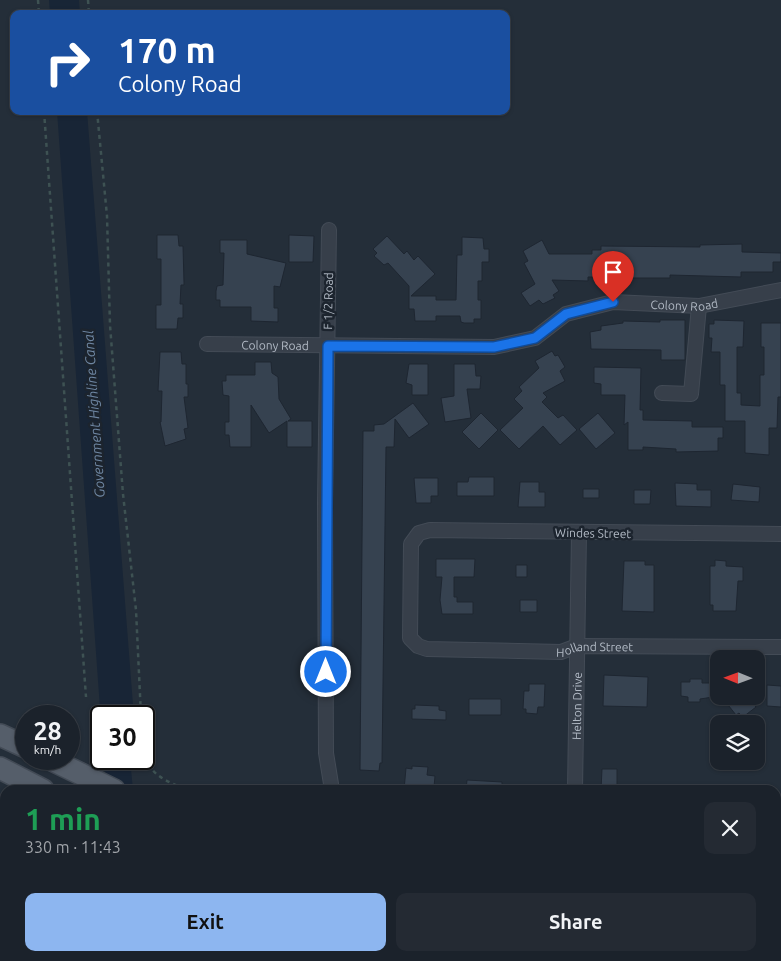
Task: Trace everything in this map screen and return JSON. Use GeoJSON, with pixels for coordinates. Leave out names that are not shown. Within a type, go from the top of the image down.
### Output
{"type":"FeatureCollection","features":[{"type":"Feature","properties":{"kind":"main road"},"geometry":{"type":"LineString","coordinates":[[0,735],[15,742]]}},
{"type":"Feature","properties":{"kind":"main road"},"geometry":{"type":"LineString","coordinates":[[0,768],[33,785]]}},
{"type":"Feature","properties":{"kind":"main road"},"geometry":{"type":"LineString","coordinates":[[73,770],[104,785]]}},
{"type":"Feature","properties":{"kind":"street","name":"F 1/2 Road"},"geometry":{"type":"LineString","coordinates":[[330,230],[326,753],[331,785]]}},
{"type":"Feature","properties":{"kind":"street","name":"Colony Road"},"geometry":{"type":"LineString","coordinates":[[207,344],[276,343],[328,346],[494,347],[535,338],[566,314],[613,302],[699,306],[781,290]]}},
{"type":"Feature","properties":{"kind":"street"},"geometry":{"type":"LineString","coordinates":[[662,393],[691,394],[699,306]]}},
{"type":"Feature","properties":{"kind":"street","name":"Windes Street"},"geometry":{"type":"LineString","coordinates":[[410,638],[411,544],[419,533],[430,530],[781,534]]}},
{"type":"Feature","properties":{"kind":"street","name":"Helton Drive"},"geometry":{"type":"LineString","coordinates":[[575,785],[580,533]]}},
{"type":"Feature","properties":{"kind":"street","name":"Holland Street"},"geometry":{"type":"LineString","coordinates":[[410,638],[418,646],[427,649],[561,652],[577,646],[781,647]]}},
{"type":"Feature","properties":{"kind":"path"},"geometry":{"type":"LineString","coordinates":[[44,115],[86,697]]}},
{"type":"Feature","properties":{"kind":"path"},"geometry":{"type":"LineString","coordinates":[[97,115],[107,216],[110,325],[123,494],[136,610],[140,705]]}},
{"type":"Feature","properties":{"kind":"path"},"geometry":{"type":"LineString","coordinates":[[154,770],[162,779],[176,785]]}},
{"type":"Feature","properties":{"kind":"water"},"geometry":{"type":"Polygon","coordinates":[[[49,0],[79,0],[80,10],[50,10],[49,0]]]}},
{"type":"Feature","properties":{"kind":"water","name":"Government Highline Canal"},"geometry":{"type":"Polygon","coordinates":[[[57,115],[87,115],[133,705],[100,705],[57,115]]]}},
{"type":"Feature","properties":{"kind":"water"},"geometry":{"type":"Polygon","coordinates":[[[105,770],[131,770],[133,785],[106,785],[105,770]]]}},
{"type":"Feature","properties":{"kind":"building"},"geometry":{"type":"Polygon","coordinates":[[[157,235],[178,235],[179,246],[183,246],[184,285],[181,285],[180,304],[183,304],[183,318],[178,318],[177,329],[156,329],[156,305],[161,305],[161,259],[157,259],[157,235]]]}},
{"type":"Feature","properties":{"kind":"building"},"geometry":{"type":"Polygon","coordinates":[[[289,235],[314,236],[313,262],[289,262],[289,235]]]}},
{"type":"Feature","properties":{"kind":"building"},"geometry":{"type":"Polygon","coordinates":[[[387,236],[404,254],[407,251],[414,260],[418,256],[435,274],[411,296],[436,296],[436,300],[456,300],[457,255],[462,255],[462,237],[483,238],[484,249],[489,249],[489,262],[482,262],[482,281],[478,281],[481,319],[474,319],[474,323],[464,323],[461,322],[460,316],[436,316],[436,321],[415,321],[414,309],[409,309],[409,286],[388,263],[384,265],[374,256],[377,253],[373,249],[387,236]]]}},
{"type":"Feature","properties":{"kind":"building"},"geometry":{"type":"Polygon","coordinates":[[[220,240],[247,240],[247,254],[286,263],[280,287],[274,286],[274,308],[278,308],[278,322],[251,321],[251,307],[220,307],[220,300],[216,300],[216,291],[217,286],[223,285],[224,253],[220,253],[220,240]]]}},
{"type":"Feature","properties":{"kind":"building"},"geometry":{"type":"Polygon","coordinates":[[[542,240],[549,254],[592,254],[592,250],[601,250],[601,246],[700,247],[700,245],[742,244],[742,252],[781,253],[781,262],[773,262],[773,272],[741,272],[741,277],[670,275],[670,278],[625,278],[625,273],[605,273],[605,277],[588,277],[588,281],[552,280],[559,291],[553,295],[555,298],[543,304],[539,300],[530,306],[521,293],[535,284],[524,263],[528,261],[523,251],[542,240]]]}},
{"type":"Feature","properties":{"kind":"building"},"geometry":{"type":"Polygon","coordinates":[[[660,320],[685,320],[685,360],[661,360],[661,350],[591,349],[590,332],[601,330],[601,326],[623,323],[623,321],[660,322],[660,320]]]}},
{"type":"Feature","properties":{"kind":"building"},"geometry":{"type":"Polygon","coordinates":[[[714,320],[744,321],[743,347],[737,347],[737,393],[741,393],[741,405],[760,406],[760,375],[764,375],[764,347],[761,347],[761,323],[781,323],[781,397],[778,397],[777,428],[769,428],[769,455],[745,453],[745,421],[725,421],[725,385],[720,385],[720,352],[711,352],[712,338],[709,338],[709,324],[714,324],[714,320]]]}},
{"type":"Feature","properties":{"kind":"building"},"geometry":{"type":"Polygon","coordinates":[[[552,351],[555,356],[558,355],[565,367],[560,371],[565,381],[543,393],[547,397],[542,402],[558,418],[563,415],[577,430],[560,445],[543,426],[519,449],[500,430],[523,408],[514,399],[522,391],[519,387],[539,368],[535,361],[552,351]]]}},
{"type":"Feature","properties":{"kind":"building"},"geometry":{"type":"Polygon","coordinates":[[[160,352],[181,352],[182,364],[186,364],[186,384],[188,384],[188,397],[184,397],[188,428],[184,429],[186,439],[165,446],[160,422],[162,391],[158,391],[160,352]]]}},
{"type":"Feature","properties":{"kind":"building"},"geometry":{"type":"Polygon","coordinates":[[[255,362],[271,362],[272,373],[278,377],[279,399],[291,419],[288,421],[312,421],[312,447],[287,447],[287,421],[269,433],[251,405],[251,447],[230,447],[229,435],[225,435],[225,422],[229,422],[229,396],[223,395],[222,381],[226,381],[226,375],[255,375],[255,362]]]}},
{"type":"Feature","properties":{"kind":"building"},"geometry":{"type":"Polygon","coordinates":[[[409,364],[428,364],[428,395],[412,395],[412,385],[406,383],[409,364]]]}},
{"type":"Feature","properties":{"kind":"building"},"geometry":{"type":"Polygon","coordinates":[[[454,364],[475,364],[476,376],[481,376],[480,389],[467,389],[471,418],[445,422],[441,398],[454,396],[454,364]]]}},
{"type":"Feature","properties":{"kind":"building"},"geometry":{"type":"Polygon","coordinates":[[[594,367],[641,368],[640,410],[643,410],[643,420],[692,421],[692,427],[723,427],[723,438],[718,438],[718,451],[676,452],[676,449],[643,447],[643,450],[628,450],[628,422],[624,425],[625,395],[601,395],[601,384],[594,383],[594,367]]]}},
{"type":"Feature","properties":{"kind":"building"},"geometry":{"type":"Polygon","coordinates":[[[413,403],[429,424],[409,438],[395,419],[394,447],[386,447],[382,763],[380,763],[379,771],[360,770],[363,431],[374,431],[374,425],[384,424],[413,403]]]}},
{"type":"Feature","properties":{"kind":"building"},"geometry":{"type":"Polygon","coordinates":[[[481,413],[498,430],[479,449],[462,432],[481,413]]]}},
{"type":"Feature","properties":{"kind":"building"},"geometry":{"type":"Polygon","coordinates":[[[598,413],[615,433],[596,449],[579,429],[598,413]]]}},
{"type":"Feature","properties":{"kind":"building"},"geometry":{"type":"Polygon","coordinates":[[[469,477],[494,477],[494,496],[457,496],[457,482],[468,482],[469,477]]]}},
{"type":"Feature","properties":{"kind":"building"},"geometry":{"type":"Polygon","coordinates":[[[414,478],[438,478],[438,496],[431,496],[431,503],[416,503],[414,478]]]}},
{"type":"Feature","properties":{"kind":"building"},"geometry":{"type":"Polygon","coordinates":[[[520,482],[539,482],[539,492],[545,492],[545,507],[518,507],[520,482]]]}},
{"type":"Feature","properties":{"kind":"building"},"geometry":{"type":"Polygon","coordinates":[[[675,483],[697,484],[697,490],[711,490],[711,507],[676,506],[675,483]]]}},
{"type":"Feature","properties":{"kind":"building"},"geometry":{"type":"Polygon","coordinates":[[[733,484],[760,487],[759,502],[731,500],[733,484]]]}},
{"type":"Feature","properties":{"kind":"building"},"geometry":{"type":"Polygon","coordinates":[[[583,489],[599,489],[599,498],[583,498],[583,489]]]}},
{"type":"Feature","properties":{"kind":"building"},"geometry":{"type":"Polygon","coordinates":[[[634,490],[651,490],[650,504],[634,504],[634,490]]]}},
{"type":"Feature","properties":{"kind":"building"},"geometry":{"type":"Polygon","coordinates":[[[436,559],[475,559],[474,577],[454,577],[454,597],[457,597],[457,602],[473,602],[473,614],[442,614],[440,600],[442,577],[436,577],[436,559]]]}},
{"type":"Feature","properties":{"kind":"building"},"geometry":{"type":"Polygon","coordinates":[[[715,560],[726,561],[726,566],[743,567],[743,581],[738,581],[736,611],[713,611],[713,605],[710,605],[710,566],[715,566],[715,560]]]}},
{"type":"Feature","properties":{"kind":"building"},"geometry":{"type":"Polygon","coordinates":[[[624,561],[645,561],[645,565],[654,565],[654,612],[622,611],[624,561]]]}},
{"type":"Feature","properties":{"kind":"building"},"geometry":{"type":"Polygon","coordinates":[[[516,565],[527,565],[527,577],[516,577],[516,565]]]}},
{"type":"Feature","properties":{"kind":"building"},"geometry":{"type":"Polygon","coordinates":[[[520,600],[537,600],[537,612],[520,612],[520,600]]]}},
{"type":"Feature","properties":{"kind":"building"},"geometry":{"type":"Polygon","coordinates":[[[604,675],[648,677],[647,707],[603,706],[604,675]]]}},
{"type":"Feature","properties":{"kind":"building"},"geometry":{"type":"Polygon","coordinates":[[[690,679],[702,679],[702,683],[710,683],[710,697],[700,699],[700,702],[688,702],[688,697],[681,696],[681,682],[690,682],[690,679]]]}},
{"type":"Feature","properties":{"kind":"building"},"geometry":{"type":"Polygon","coordinates":[[[529,684],[545,684],[544,707],[538,707],[537,714],[526,713],[526,709],[523,709],[524,691],[529,691],[529,684]]]}},
{"type":"Feature","properties":{"kind":"building"},"geometry":{"type":"Polygon","coordinates":[[[767,685],[781,686],[781,707],[767,706],[767,685]]]}},
{"type":"Feature","properties":{"kind":"building"},"geometry":{"type":"Polygon","coordinates":[[[469,699],[501,699],[501,715],[469,715],[469,699]]]}},
{"type":"Feature","properties":{"kind":"building"},"geometry":{"type":"Polygon","coordinates":[[[415,705],[439,706],[439,710],[446,711],[446,720],[412,719],[412,709],[415,709],[415,705]]]}},
{"type":"Feature","properties":{"kind":"building"},"geometry":{"type":"Polygon","coordinates":[[[728,705],[754,705],[756,707],[746,715],[739,713],[736,715],[728,705]]]}},
{"type":"Feature","properties":{"kind":"building"},"geometry":{"type":"Polygon","coordinates":[[[412,766],[428,767],[427,775],[435,776],[434,785],[404,785],[406,768],[412,769],[412,766]]]}},
{"type":"Feature","properties":{"kind":"building"},"geometry":{"type":"Polygon","coordinates":[[[602,769],[617,769],[617,785],[601,785],[602,769]]]}},
{"type":"Feature","properties":{"kind":"building"},"geometry":{"type":"Polygon","coordinates":[[[467,780],[502,782],[502,785],[466,785],[467,780]]]}},
{"type":"Feature","properties":{"kind":"route"},"geometry":{"type":"LineString","coordinates":[[326,672],[325,503],[328,346],[494,347],[535,338],[566,314],[613,302]]}}]}
